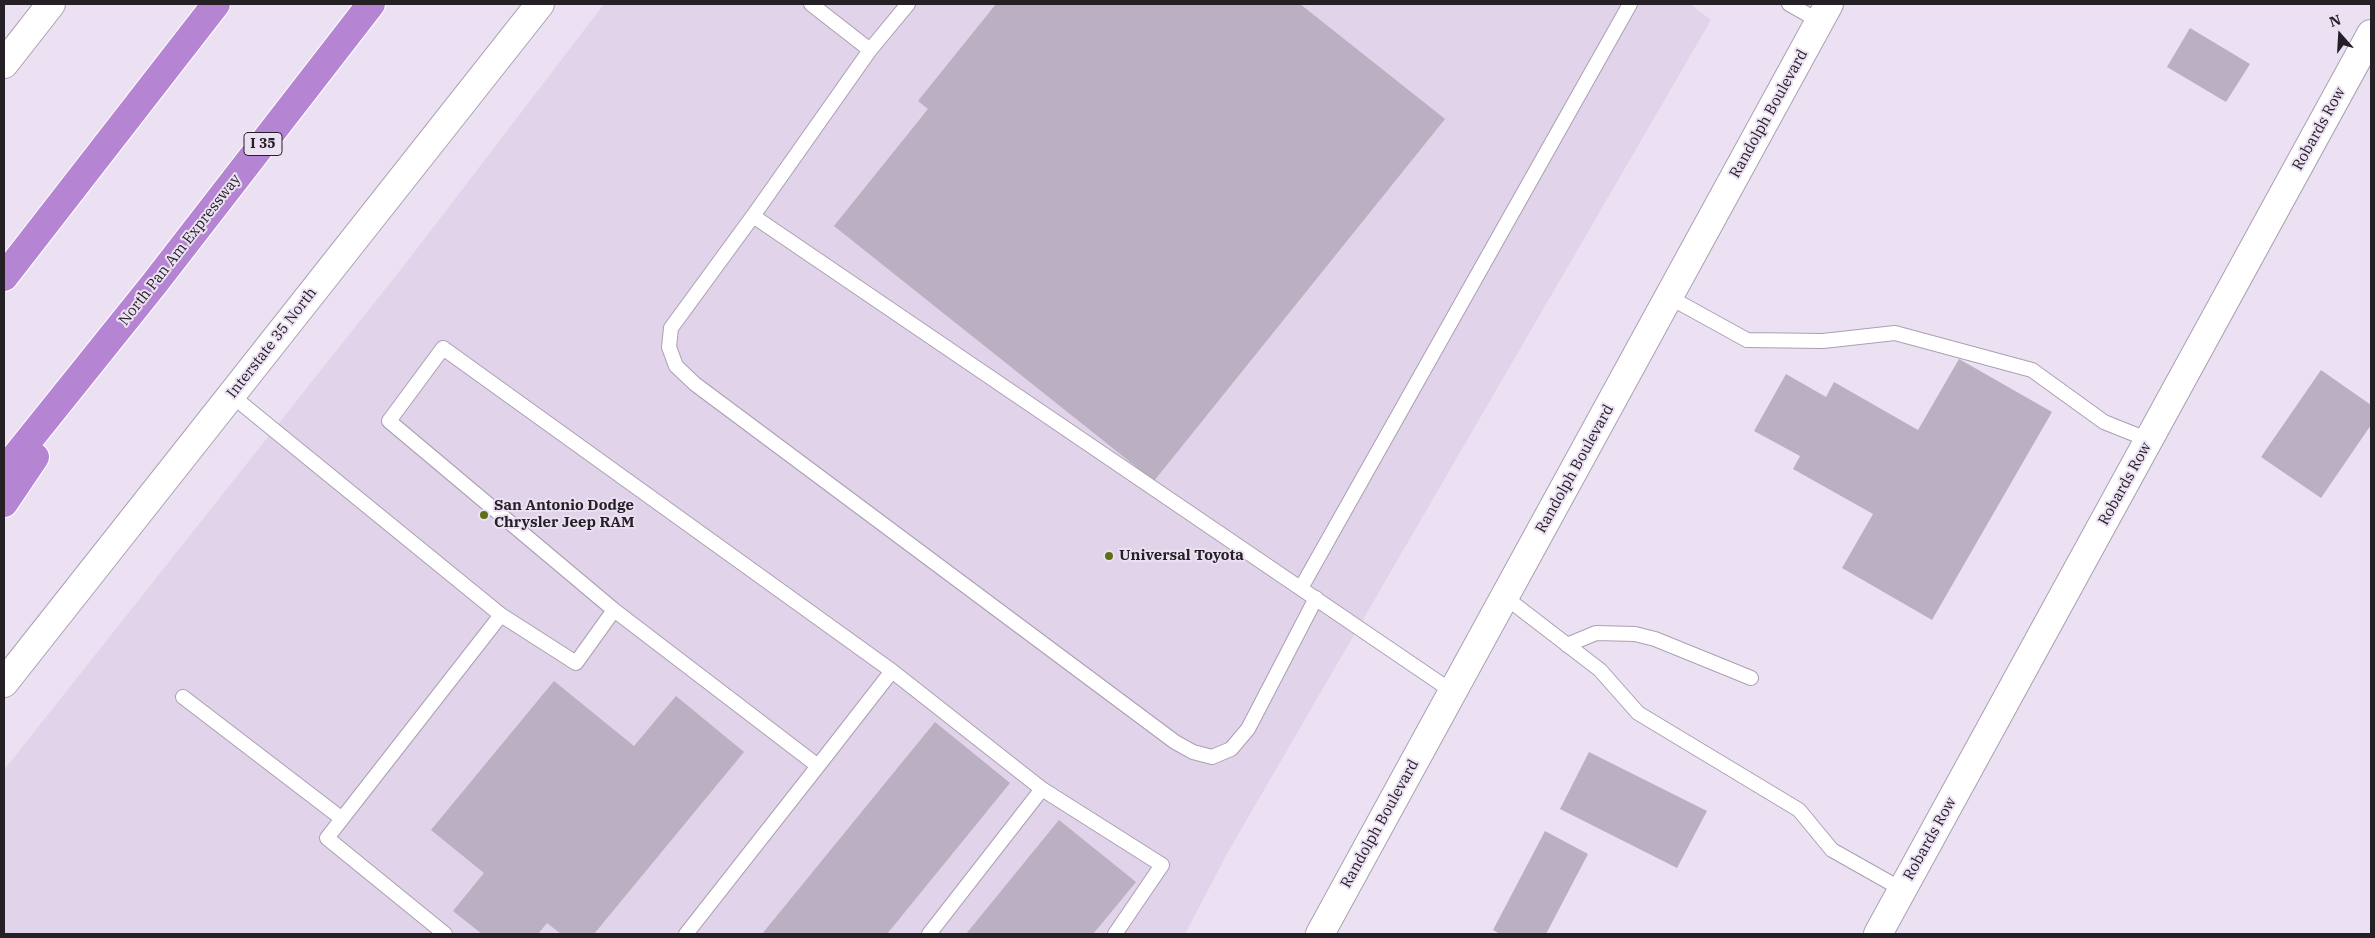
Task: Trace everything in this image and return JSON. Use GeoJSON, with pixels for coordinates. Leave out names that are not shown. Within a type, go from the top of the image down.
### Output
{"type":"FeatureCollection","features":[{"type":"Feature","properties":{"kind":"highway"},"geometry":{"type":"LineString","coordinates":[[4,277],[216,4]]}},
{"type":"Feature","properties":{"kind":"highway","name":"North Pan Am Expressway"},"geometry":{"type":"LineString","coordinates":[[4,471],[154,284],[371,4]]}},
{"type":"Feature","properties":{"kind":"highway"},"geometry":{"type":"LineString","coordinates":[[4,503],[154,284]]}},
{"type":"Feature","properties":{"kind":"street"},"geometry":{"type":"LineString","coordinates":[[4,64],[51,4]]}},
{"type":"Feature","properties":{"kind":"street","name":"Interstate 35 North"},"geometry":{"type":"LineString","coordinates":[[4,682],[540,4]]}},
{"type":"Feature","properties":{"kind":"street","name":"Randolph Boulevard"},"geometry":{"type":"LineString","coordinates":[[1320,934],[1824,13]]}},
{"type":"Feature","properties":{"kind":"street","name":"Robards Row"},"geometry":{"type":"LineString","coordinates":[[1878,934],[2371,34]]}},
{"type":"Feature","properties":{"kind":"lane"},"geometry":{"type":"LineString","coordinates":[[811,4],[870,50]]}},
{"type":"Feature","properties":{"kind":"lane"},"geometry":{"type":"LineString","coordinates":[[908,4],[870,50],[671,328],[669,347],[676,366],[695,384],[1175,742],[1193,752],[1212,757],[1231,749],[1248,729],[1316,598]]}},
{"type":"Feature","properties":{"kind":"lane"},"geometry":{"type":"LineString","coordinates":[[1301,588],[1630,4]]}},
{"type":"Feature","properties":{"kind":"lane"},"geometry":{"type":"LineString","coordinates":[[1788,4],[1824,13]]}},
{"type":"Feature","properties":{"kind":"lane"},"geometry":{"type":"LineString","coordinates":[[753,216],[1453,692]]}},
{"type":"Feature","properties":{"kind":"lane"},"geometry":{"type":"LineString","coordinates":[[1669,297],[1747,340],[1823,341],[1895,333],[2032,370],[2104,422],[2149,440]]}},
{"type":"Feature","properties":{"kind":"lane"},"geometry":{"type":"LineString","coordinates":[[818,766],[614,610],[390,421],[443,348],[892,671],[1042,790],[1162,865],[1115,934]]}},
{"type":"Feature","properties":{"kind":"lane"},"geometry":{"type":"LineString","coordinates":[[231,395],[501,615],[576,663],[614,610]]}},
{"type":"Feature","properties":{"kind":"lane"},"geometry":{"type":"LineString","coordinates":[[1505,597],[1600,670],[1638,713],[1799,810],[1832,850],[1903,890]]}},
{"type":"Feature","properties":{"kind":"lane"},"geometry":{"type":"LineString","coordinates":[[445,934],[327,838],[501,615]]}},
{"type":"Feature","properties":{"kind":"lane"},"geometry":{"type":"LineString","coordinates":[[1567,645],[1596,633],[1635,634],[1655,639],[1751,678]]}},
{"type":"Feature","properties":{"kind":"lane"},"geometry":{"type":"LineString","coordinates":[[686,934],[892,671]]}},
{"type":"Feature","properties":{"kind":"lane"},"geometry":{"type":"LineString","coordinates":[[183,697],[341,818]]}},
{"type":"Feature","properties":{"kind":"lane"},"geometry":{"type":"LineString","coordinates":[[929,934],[1042,790]]}},
{"type":"Feature","properties":{"kind":"shaded area"},"geometry":{"type":"Polygon","coordinates":[[[604,4],[1690,4],[1711,20],[1228,852],[1185,934],[4,934],[4,770],[409,259],[604,4]]]}},
{"type":"Feature","properties":{"kind":"building"},"geometry":{"type":"Polygon","coordinates":[[[996,4],[1300,4],[1445,119],[1154,481],[834,226],[928,109],[918,101],[996,4]]]}},
{"type":"Feature","properties":{"kind":"building"},"geometry":{"type":"Polygon","coordinates":[[[2190,28],[2250,64],[2226,102],[2167,67],[2190,28]]]}},
{"type":"Feature","properties":{"kind":"building"},"geometry":{"type":"Polygon","coordinates":[[[1959,359],[2052,412],[1932,620],[1842,568],[1873,514],[1793,469],[1800,456],[1754,431],[1786,374],[1826,397],[1834,382],[1918,430],[1959,359]]]}},
{"type":"Feature","properties":{"kind":"building"},"geometry":{"type":"Polygon","coordinates":[[[2321,370],[2371,405],[2371,425],[2321,498],[2261,457],[2321,370]]]}},
{"type":"Feature","properties":{"kind":"building"},"geometry":{"type":"Polygon","coordinates":[[[554,681],[634,746],[676,696],[744,752],[594,934],[561,934],[547,923],[538,934],[482,934],[453,911],[484,873],[431,830],[554,681]]]}},
{"type":"Feature","properties":{"kind":"building"},"geometry":{"type":"Polygon","coordinates":[[[935,722],[1010,783],[887,934],[762,934],[935,722]]]}},
{"type":"Feature","properties":{"kind":"building"},"geometry":{"type":"Polygon","coordinates":[[[1589,752],[1707,811],[1677,868],[1560,809],[1589,752]]]}},
{"type":"Feature","properties":{"kind":"building"},"geometry":{"type":"Polygon","coordinates":[[[1059,820],[1136,882],[1093,934],[966,934],[1059,820]]]}},
{"type":"Feature","properties":{"kind":"building"},"geometry":{"type":"Polygon","coordinates":[[[1545,831],[1588,854],[1546,934],[1500,934],[1493,930],[1545,831]]]}},
{"type":"Feature","properties":{"kind":"place","name":"San Antonio Dodge Chrysler Jeep RAM"},"geometry":{"type":"Point","coordinates":[484,515]}},
{"type":"Feature","properties":{"kind":"place","name":"Universal Toyota"},"geometry":{"type":"Point","coordinates":[1109,556]}}]}
